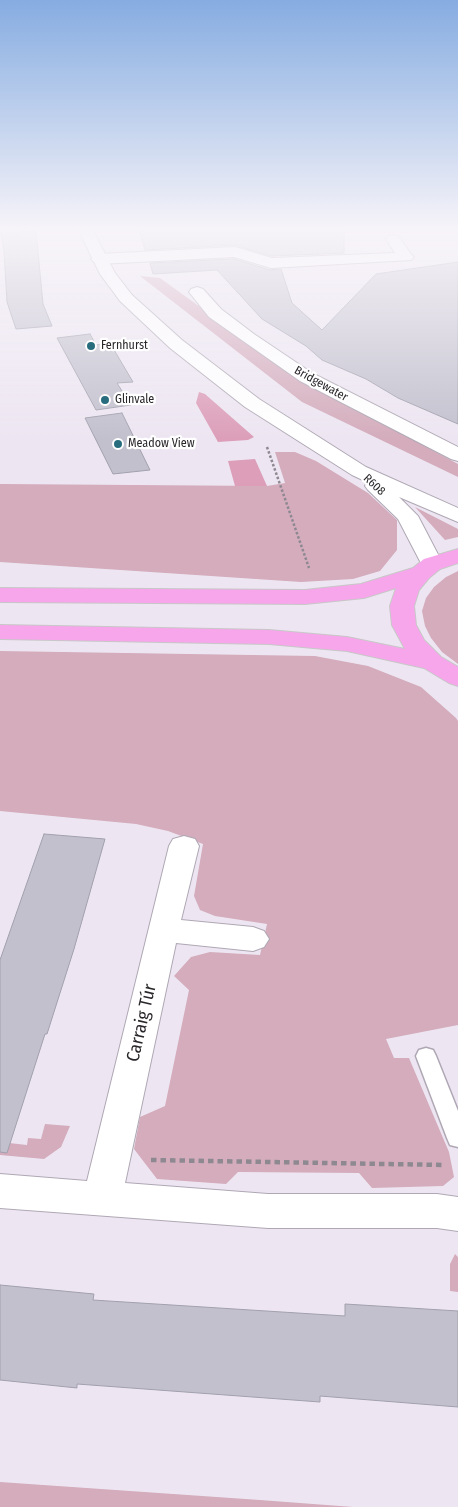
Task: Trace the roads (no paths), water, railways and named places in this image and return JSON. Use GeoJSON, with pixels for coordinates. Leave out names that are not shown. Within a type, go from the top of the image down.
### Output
{"type":"FeatureCollection","features":[{"type":"Feature","properties":{"kind":"highway"},"geometry":{"type":"LineString","coordinates":[[0,595],[305,597],[364,592],[458,556]]}},
{"type":"Feature","properties":{"kind":"highway"},"geometry":{"type":"LineString","coordinates":[[427,569],[408,588],[402,606],[404,624],[414,644],[432,662],[458,678]]}},
{"type":"Feature","properties":{"kind":"highway"},"geometry":{"type":"LineString","coordinates":[[0,632],[268,637],[347,644],[432,662]]}},
{"type":"Feature","properties":{"kind":"street","name":"R608"},"geometry":{"type":"LineString","coordinates":[[127,299],[176,344],[252,403],[359,471],[458,516]]}},
{"type":"Feature","properties":{"kind":"street","name":"Bridgewater"},"geometry":{"type":"LineString","coordinates":[[203,299],[215,313],[299,372],[458,455]]}},
{"type":"Feature","properties":{"kind":"street","name":"R608"},"geometry":{"type":"LineString","coordinates":[[359,471],[407,516],[427,569]]}},
{"type":"Feature","properties":{"kind":"street","name":"Carraig Túr"},"geometry":{"type":"LineString","coordinates":[[102,1200],[162,930],[184,846]]}},
{"type":"Feature","properties":{"kind":"street"},"geometry":{"type":"LineString","coordinates":[[162,930],[253,939]]}},
{"type":"Feature","properties":{"kind":"street"},"geometry":{"type":"LineString","coordinates":[[0,1192],[268,1211],[437,1211],[458,1214]]}},
{"type":"Feature","properties":{"kind":"lane"},"geometry":{"type":"LineString","coordinates":[[426,1056],[458,1138]]}},
{"type":"Feature","properties":{"kind":"place","name":"Fernhurst"},"geometry":{"type":"Point","coordinates":[91,346]}},
{"type":"Feature","properties":{"kind":"place","name":"Glinvale"},"geometry":{"type":"Point","coordinates":[105,400]}},
{"type":"Feature","properties":{"kind":"place","name":"Meadow View"},"geometry":{"type":"Point","coordinates":[118,444]}}]}
